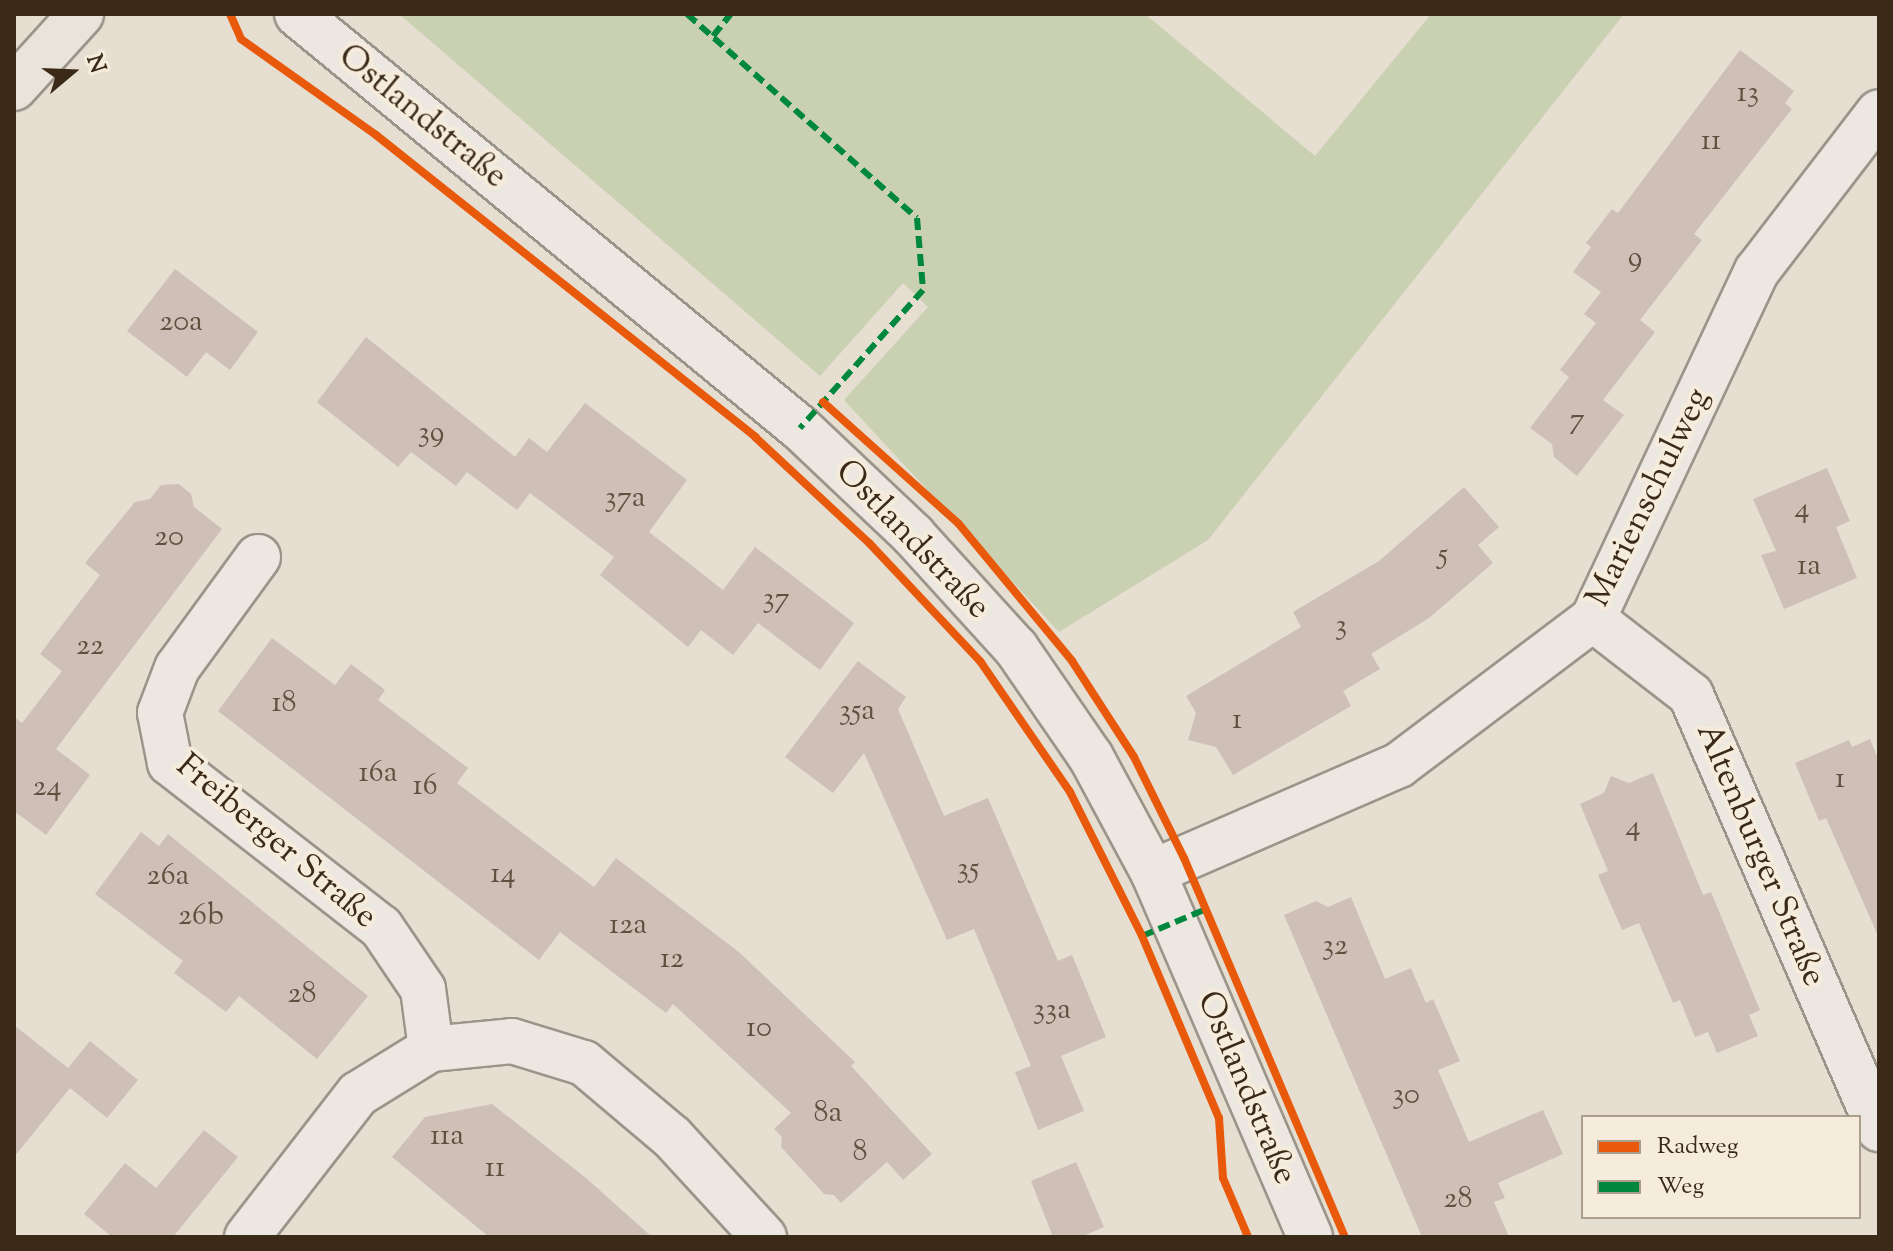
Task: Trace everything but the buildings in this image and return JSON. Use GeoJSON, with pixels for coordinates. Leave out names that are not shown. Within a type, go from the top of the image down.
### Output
{"type":"FeatureCollection","features":[{"type":"Feature","properties":{"kind":"main road"},"geometry":{"type":"LineString","coordinates":[[14,88],[81,14]]}},
{"type":"Feature","properties":{"kind":"street","name":"Ostlandstraße"},"geometry":{"type":"LineString","coordinates":[[297,14],[800,428],[913,535],[1016,648],[1091,757],[1153,872],[1310,1237]]}},
{"type":"Feature","properties":{"kind":"street","name":"Marienschulweg"},"geometry":{"type":"LineString","coordinates":[[1153,872],[1399,765],[1593,619],[1757,271],[1879,112]]}},
{"type":"Feature","properties":{"kind":"street","name":"Freiberger Straße"},"geometry":{"type":"LineString","coordinates":[[258,557],[177,668],[160,713],[170,763],[381,927],[423,989],[431,1049]]}},
{"type":"Feature","properties":{"kind":"street","name":"Altenburger Straße"},"geometry":{"type":"LineString","coordinates":[[1593,619],[1691,695],[1879,1129]]}},
{"type":"Feature","properties":{"kind":"street"},"geometry":{"type":"LineString","coordinates":[[247,1237],[358,1094],[431,1049],[512,1041],[584,1063],[672,1137],[764,1237]]}},
{"type":"Feature","properties":{"kind":"green space"},"geometry":{"type":"Polygon","coordinates":[[[399,14],[1145,14],[1315,156],[1431,14],[1624,14],[1208,540],[1059,632],[844,400],[928,307],[903,283],[820,376],[399,14]]]}},
{"type":"Feature","properties":{"kind":"marked path"},"geometry":{"type":"LineString","coordinates":[[687,14],[917,218],[923,290],[800,428]]}},
{"type":"Feature","properties":{"kind":"marked path"},"geometry":{"type":"LineString","coordinates":[[713,36],[731,14]]}},
{"type":"Feature","properties":{"kind":"marked path"},"geometry":{"type":"LineString","coordinates":[[1142,936],[1206,909]]}},
{"type":"Feature","properties":{"kind":"cycle path"},"geometry":{"type":"LineString","coordinates":[[230,14],[241,39],[376,135],[755,437],[870,544],[980,661],[1070,792],[1142,936],[1219,1118],[1223,1178],[1248,1237]]}},
{"type":"Feature","properties":{"kind":"cycle path"},"geometry":{"type":"LineString","coordinates":[[823,402],[958,523],[1072,661],[1134,757],[1184,858],[1345,1237]]}}]}
